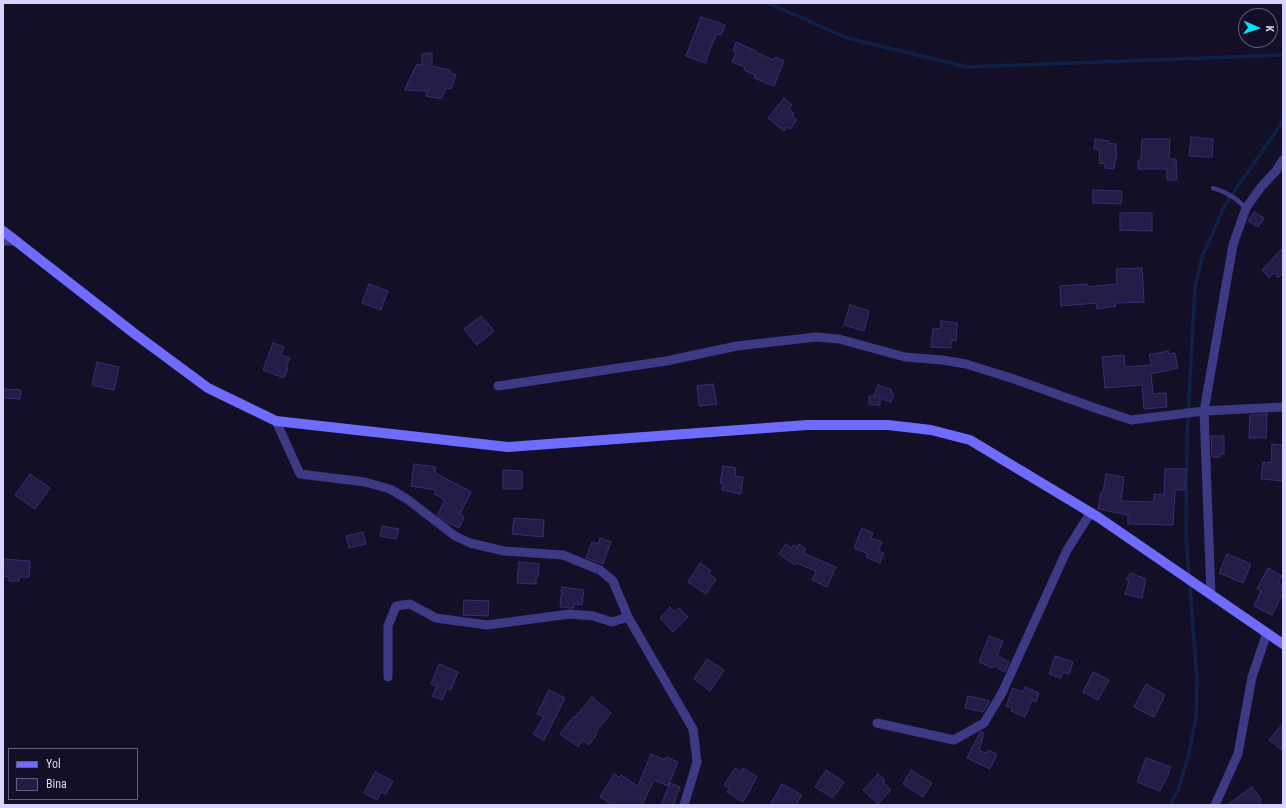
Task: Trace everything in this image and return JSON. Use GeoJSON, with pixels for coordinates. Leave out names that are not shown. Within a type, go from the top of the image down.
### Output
{"type":"FeatureCollection","features":[{"type":"Feature","properties":{"kind":"main road"},"geometry":{"type":"LineString","coordinates":[[3,231],[135,334],[208,388],[276,421],[508,447],[807,425],[888,425],[931,430],[970,440],[1091,512],[1283,644]]}},
{"type":"Feature","properties":{"kind":"street"},"geometry":{"type":"LineString","coordinates":[[1210,594],[1204,411],[1233,245],[1246,208],[1283,160]]}},
{"type":"Feature","properties":{"kind":"street"},"geometry":{"type":"LineString","coordinates":[[3,241],[17,241]]}},
{"type":"Feature","properties":{"kind":"street"},"geometry":{"type":"LineString","coordinates":[[498,386],[666,361],[737,346],[816,337],[839,339],[905,357],[942,360],[966,364],[1132,420],[1204,411],[1283,407]]}},
{"type":"Feature","properties":{"kind":"street"},"geometry":{"type":"LineString","coordinates":[[276,421],[300,474],[365,482],[390,489],[407,498],[455,536],[470,543],[504,551],[562,555],[600,570],[613,581],[628,617],[693,729],[697,762],[684,805]]}},
{"type":"Feature","properties":{"kind":"street"},"geometry":{"type":"LineString","coordinates":[[877,723],[954,740],[984,723],[1002,693],[1067,550],[1091,512]]}},
{"type":"Feature","properties":{"kind":"street"},"geometry":{"type":"LineString","coordinates":[[388,677],[388,626],[396,606],[410,604],[436,618],[487,624],[570,614],[593,616],[612,622],[628,617]]}},
{"type":"Feature","properties":{"kind":"street"},"geometry":{"type":"LineString","coordinates":[[1215,805],[1238,754],[1252,678],[1267,633]]}},
{"type":"Feature","properties":{"kind":"lane"},"geometry":{"type":"LineString","coordinates":[[1213,188],[1236,199],[1246,208]]}},
{"type":"Feature","properties":{"kind":"building"},"geometry":{"type":"Polygon","coordinates":[[[701,17],[725,25],[721,35],[717,34],[714,39],[705,63],[686,56],[701,17]]]}},
{"type":"Feature","properties":{"kind":"building"},"geometry":{"type":"Polygon","coordinates":[[[736,42],[773,60],[775,57],[784,61],[774,86],[754,78],[755,75],[744,70],[745,67],[732,62],[736,53],[733,51],[736,42]]]}},
{"type":"Feature","properties":{"kind":"building"},"geometry":{"type":"Polygon","coordinates":[[[432,53],[432,66],[450,70],[450,73],[456,75],[451,89],[446,88],[441,99],[426,96],[427,91],[405,90],[417,64],[422,65],[422,54],[432,53]]]}},
{"type":"Feature","properties":{"kind":"building"},"geometry":{"type":"Polygon","coordinates":[[[784,98],[792,105],[789,109],[794,114],[792,116],[797,120],[790,129],[787,127],[784,131],[768,118],[784,98]]]}},
{"type":"Feature","properties":{"kind":"building"},"geometry":{"type":"Polygon","coordinates":[[[1191,137],[1213,139],[1212,157],[1189,156],[1191,137]]]}},
{"type":"Feature","properties":{"kind":"building"},"geometry":{"type":"Polygon","coordinates":[[[1095,139],[1109,141],[1108,143],[1116,144],[1117,151],[1114,169],[1105,168],[1105,164],[1099,163],[1100,150],[1094,149],[1095,139]]]}},
{"type":"Feature","properties":{"kind":"building"},"geometry":{"type":"Polygon","coordinates":[[[1142,139],[1170,139],[1169,159],[1176,159],[1177,180],[1167,180],[1167,169],[1138,169],[1138,160],[1141,160],[1142,139]]]}},
{"type":"Feature","properties":{"kind":"building"},"geometry":{"type":"Polygon","coordinates":[[[1093,190],[1122,191],[1121,204],[1093,203],[1093,190]]]}},
{"type":"Feature","properties":{"kind":"building"},"geometry":{"type":"Polygon","coordinates":[[[1254,212],[1264,218],[1258,227],[1248,221],[1254,212]]]}},
{"type":"Feature","properties":{"kind":"building"},"geometry":{"type":"Polygon","coordinates":[[[1120,213],[1152,213],[1152,231],[1120,230],[1120,213]]]}},
{"type":"Feature","properties":{"kind":"building"},"geometry":{"type":"Polygon","coordinates":[[[1283,248],[1283,273],[1278,278],[1274,273],[1269,278],[1262,270],[1283,248]]]}},
{"type":"Feature","properties":{"kind":"building"},"geometry":{"type":"Polygon","coordinates":[[[1142,268],[1144,302],[1115,303],[1116,306],[1097,309],[1096,303],[1061,306],[1060,286],[1087,284],[1087,287],[1117,284],[1116,269],[1142,268]]]}},
{"type":"Feature","properties":{"kind":"building"},"geometry":{"type":"Polygon","coordinates":[[[369,284],[388,291],[381,310],[362,303],[369,284]]]}},
{"type":"Feature","properties":{"kind":"building"},"geometry":{"type":"Polygon","coordinates":[[[850,305],[869,311],[864,331],[844,325],[850,305]]]}},
{"type":"Feature","properties":{"kind":"building"},"geometry":{"type":"Polygon","coordinates":[[[481,316],[494,331],[477,345],[464,329],[481,316]]]}},
{"type":"Feature","properties":{"kind":"building"},"geometry":{"type":"Polygon","coordinates":[[[941,321],[957,323],[956,341],[951,340],[951,348],[931,347],[933,328],[941,329],[941,321]]]}},
{"type":"Feature","properties":{"kind":"building"},"geometry":{"type":"Polygon","coordinates":[[[273,343],[284,347],[281,355],[290,358],[286,367],[288,368],[284,378],[263,370],[273,343]]]}},
{"type":"Feature","properties":{"kind":"building"},"geometry":{"type":"Polygon","coordinates":[[[1168,351],[1169,354],[1175,353],[1178,368],[1151,374],[1153,394],[1166,393],[1167,407],[1144,409],[1142,385],[1105,388],[1102,357],[1124,355],[1125,367],[1152,365],[1149,355],[1168,351]]]}},
{"type":"Feature","properties":{"kind":"building"},"geometry":{"type":"Polygon","coordinates":[[[97,362],[119,367],[114,390],[92,385],[97,362]]]}},
{"type":"Feature","properties":{"kind":"building"},"geometry":{"type":"Polygon","coordinates":[[[713,384],[717,404],[699,406],[697,386],[713,384]]]}},
{"type":"Feature","properties":{"kind":"building"},"geometry":{"type":"Polygon","coordinates":[[[878,385],[892,390],[891,392],[894,394],[891,402],[880,398],[880,405],[869,405],[869,396],[874,396],[878,385]]]}},
{"type":"Feature","properties":{"kind":"building"},"geometry":{"type":"Polygon","coordinates":[[[3,389],[21,390],[20,399],[3,398],[3,389]]]}},
{"type":"Feature","properties":{"kind":"building"},"geometry":{"type":"Polygon","coordinates":[[[1267,414],[1266,438],[1249,438],[1250,415],[1267,414]]]}},
{"type":"Feature","properties":{"kind":"building"},"geometry":{"type":"Polygon","coordinates":[[[1211,436],[1224,436],[1224,454],[1220,454],[1220,457],[1212,457],[1211,436]]]}},
{"type":"Feature","properties":{"kind":"building"},"geometry":{"type":"Polygon","coordinates":[[[1272,444],[1283,445],[1283,481],[1261,479],[1263,462],[1271,463],[1272,444]]]}},
{"type":"Feature","properties":{"kind":"building"},"geometry":{"type":"Polygon","coordinates":[[[414,464],[436,467],[435,473],[471,492],[460,514],[464,517],[459,528],[446,522],[437,515],[445,500],[434,494],[436,490],[411,486],[414,464]]]}},
{"type":"Feature","properties":{"kind":"building"},"geometry":{"type":"Polygon","coordinates":[[[723,466],[736,468],[735,476],[743,477],[741,494],[722,490],[723,483],[720,483],[723,466]]]}},
{"type":"Feature","properties":{"kind":"building"},"geometry":{"type":"Polygon","coordinates":[[[1165,469],[1186,469],[1185,490],[1175,490],[1173,525],[1128,524],[1128,515],[1098,509],[1106,474],[1124,477],[1121,501],[1154,502],[1154,494],[1164,495],[1165,469]]]}},
{"type":"Feature","properties":{"kind":"building"},"geometry":{"type":"Polygon","coordinates":[[[503,470],[522,471],[522,489],[503,489],[503,470]]]}},
{"type":"Feature","properties":{"kind":"building"},"geometry":{"type":"Polygon","coordinates":[[[30,474],[50,488],[35,509],[15,495],[30,474]]]}},
{"type":"Feature","properties":{"kind":"building"},"geometry":{"type":"Polygon","coordinates":[[[514,518],[544,520],[543,537],[512,534],[514,518]]]}},
{"type":"Feature","properties":{"kind":"building"},"geometry":{"type":"Polygon","coordinates":[[[382,526],[399,529],[396,539],[380,536],[382,526]]]}},
{"type":"Feature","properties":{"kind":"building"},"geometry":{"type":"Polygon","coordinates":[[[862,528],[873,533],[871,538],[882,542],[878,551],[884,553],[880,563],[866,557],[868,554],[854,548],[862,528]]]}},
{"type":"Feature","properties":{"kind":"building"},"geometry":{"type":"Polygon","coordinates":[[[363,532],[366,544],[349,548],[346,536],[363,532]]]}},
{"type":"Feature","properties":{"kind":"building"},"geometry":{"type":"Polygon","coordinates":[[[600,538],[611,542],[603,564],[586,558],[592,542],[598,544],[600,538]]]}},
{"type":"Feature","properties":{"kind":"building"},"geometry":{"type":"Polygon","coordinates":[[[786,544],[791,548],[794,545],[797,547],[799,544],[806,549],[803,553],[836,567],[827,587],[812,580],[816,571],[797,563],[795,565],[779,554],[786,544]]]}},
{"type":"Feature","properties":{"kind":"building"},"geometry":{"type":"Polygon","coordinates":[[[1227,554],[1251,564],[1243,583],[1219,573],[1227,554]]]}},
{"type":"Feature","properties":{"kind":"building"},"geometry":{"type":"Polygon","coordinates":[[[4,559],[30,561],[29,577],[19,577],[19,581],[9,581],[9,577],[3,576],[4,559]]]}},
{"type":"Feature","properties":{"kind":"building"},"geometry":{"type":"Polygon","coordinates":[[[519,562],[539,564],[536,584],[517,583],[519,562]]]}},
{"type":"Feature","properties":{"kind":"building"},"geometry":{"type":"Polygon","coordinates":[[[700,563],[711,571],[709,574],[716,579],[706,594],[688,582],[700,563]]]}},
{"type":"Feature","properties":{"kind":"building"},"geometry":{"type":"Polygon","coordinates":[[[1268,568],[1282,576],[1278,583],[1283,585],[1283,593],[1272,615],[1254,606],[1261,591],[1257,589],[1268,568]]]}},
{"type":"Feature","properties":{"kind":"building"},"geometry":{"type":"Polygon","coordinates":[[[1131,573],[1146,579],[1142,598],[1125,594],[1129,582],[1126,579],[1131,573]]]}},
{"type":"Feature","properties":{"kind":"building"},"geometry":{"type":"Polygon","coordinates":[[[562,587],[584,590],[582,605],[574,604],[574,608],[560,607],[562,587]]]}},
{"type":"Feature","properties":{"kind":"building"},"geometry":{"type":"Polygon","coordinates":[[[464,600],[489,601],[488,616],[463,615],[464,600]]]}},
{"type":"Feature","properties":{"kind":"building"},"geometry":{"type":"Polygon","coordinates":[[[670,607],[675,612],[679,608],[688,617],[673,632],[660,618],[670,607]]]}},
{"type":"Feature","properties":{"kind":"building"},"geometry":{"type":"Polygon","coordinates":[[[989,636],[1003,641],[997,656],[1009,662],[1005,672],[994,666],[993,668],[979,662],[989,636]]]}},
{"type":"Feature","properties":{"kind":"building"},"geometry":{"type":"Polygon","coordinates":[[[1055,656],[1073,662],[1069,674],[1063,672],[1061,678],[1049,674],[1055,656]]]}},
{"type":"Feature","properties":{"kind":"building"},"geometry":{"type":"Polygon","coordinates":[[[707,659],[724,670],[710,691],[694,679],[707,659]]]}},
{"type":"Feature","properties":{"kind":"building"},"geometry":{"type":"Polygon","coordinates":[[[439,664],[458,672],[451,690],[447,688],[442,700],[432,696],[437,686],[431,684],[439,664]]]}},
{"type":"Feature","properties":{"kind":"building"},"geometry":{"type":"Polygon","coordinates":[[[1093,672],[1109,680],[1098,700],[1083,692],[1093,672]]]}},
{"type":"Feature","properties":{"kind":"building"},"geometry":{"type":"Polygon","coordinates":[[[1146,684],[1165,695],[1154,717],[1134,707],[1146,684]]]}},
{"type":"Feature","properties":{"kind":"building"},"geometry":{"type":"Polygon","coordinates":[[[1025,687],[1039,693],[1036,702],[1032,700],[1025,717],[1011,711],[1012,708],[1006,706],[1013,688],[1023,692],[1025,687]]]}},
{"type":"Feature","properties":{"kind":"building"},"geometry":{"type":"Polygon","coordinates":[[[549,690],[565,698],[544,740],[533,734],[544,717],[537,714],[549,690]]]}},
{"type":"Feature","properties":{"kind":"building"},"geometry":{"type":"Polygon","coordinates":[[[968,696],[990,701],[983,712],[965,708],[968,696]]]}},
{"type":"Feature","properties":{"kind":"building"},"geometry":{"type":"Polygon","coordinates":[[[592,697],[611,713],[595,733],[597,734],[589,745],[583,740],[578,747],[560,734],[592,697]]]}},
{"type":"Feature","properties":{"kind":"building"},"geometry":{"type":"Polygon","coordinates":[[[1283,723],[1283,751],[1269,740],[1283,723]]]}},
{"type":"Feature","properties":{"kind":"building"},"geometry":{"type":"Polygon","coordinates":[[[980,732],[984,733],[979,751],[987,753],[988,750],[997,754],[990,769],[967,758],[980,732]]]}},
{"type":"Feature","properties":{"kind":"building"},"geometry":{"type":"Polygon","coordinates":[[[651,754],[665,760],[666,757],[678,762],[668,786],[654,780],[642,805],[613,805],[600,797],[614,774],[619,777],[621,775],[638,786],[651,754]]]}},
{"type":"Feature","properties":{"kind":"building"},"geometry":{"type":"Polygon","coordinates":[[[1146,758],[1171,767],[1160,791],[1137,782],[1146,758]]]}},
{"type":"Feature","properties":{"kind":"building"},"geometry":{"type":"Polygon","coordinates":[[[735,768],[741,772],[743,768],[757,777],[743,802],[727,792],[730,788],[724,785],[735,768]]]}},
{"type":"Feature","properties":{"kind":"building"},"geometry":{"type":"Polygon","coordinates":[[[826,770],[844,782],[833,798],[815,787],[826,770]]]}},
{"type":"Feature","properties":{"kind":"building"},"geometry":{"type":"Polygon","coordinates":[[[911,770],[932,783],[923,797],[903,784],[911,770]]]}},
{"type":"Feature","properties":{"kind":"building"},"geometry":{"type":"Polygon","coordinates":[[[375,772],[393,781],[386,794],[381,792],[377,800],[364,793],[375,772]]]}},
{"type":"Feature","properties":{"kind":"building"},"geometry":{"type":"Polygon","coordinates":[[[878,774],[885,780],[883,782],[891,790],[878,804],[863,790],[878,774]]]}},
{"type":"Feature","properties":{"kind":"building"},"geometry":{"type":"Polygon","coordinates":[[[670,783],[680,787],[673,805],[661,805],[670,783]]]}},
{"type":"Feature","properties":{"kind":"building"},"geometry":{"type":"Polygon","coordinates":[[[782,784],[802,795],[796,805],[770,805],[782,784]]]}},
{"type":"Feature","properties":{"kind":"building"},"geometry":{"type":"Polygon","coordinates":[[[1252,787],[1261,799],[1259,800],[1262,805],[1227,805],[1252,787]]]}},
{"type":"Feature","properties":{"kind":"waterway"},"geometry":{"type":"LineString","coordinates":[[768,3],[847,38],[967,67],[1283,55]]}},
{"type":"Feature","properties":{"kind":"waterway"},"geometry":{"type":"LineString","coordinates":[[1170,805],[1178,790],[1189,754],[1196,717],[1197,680],[1186,534],[1187,435],[1195,287],[1202,257],[1225,205],[1283,121]]}}]}
